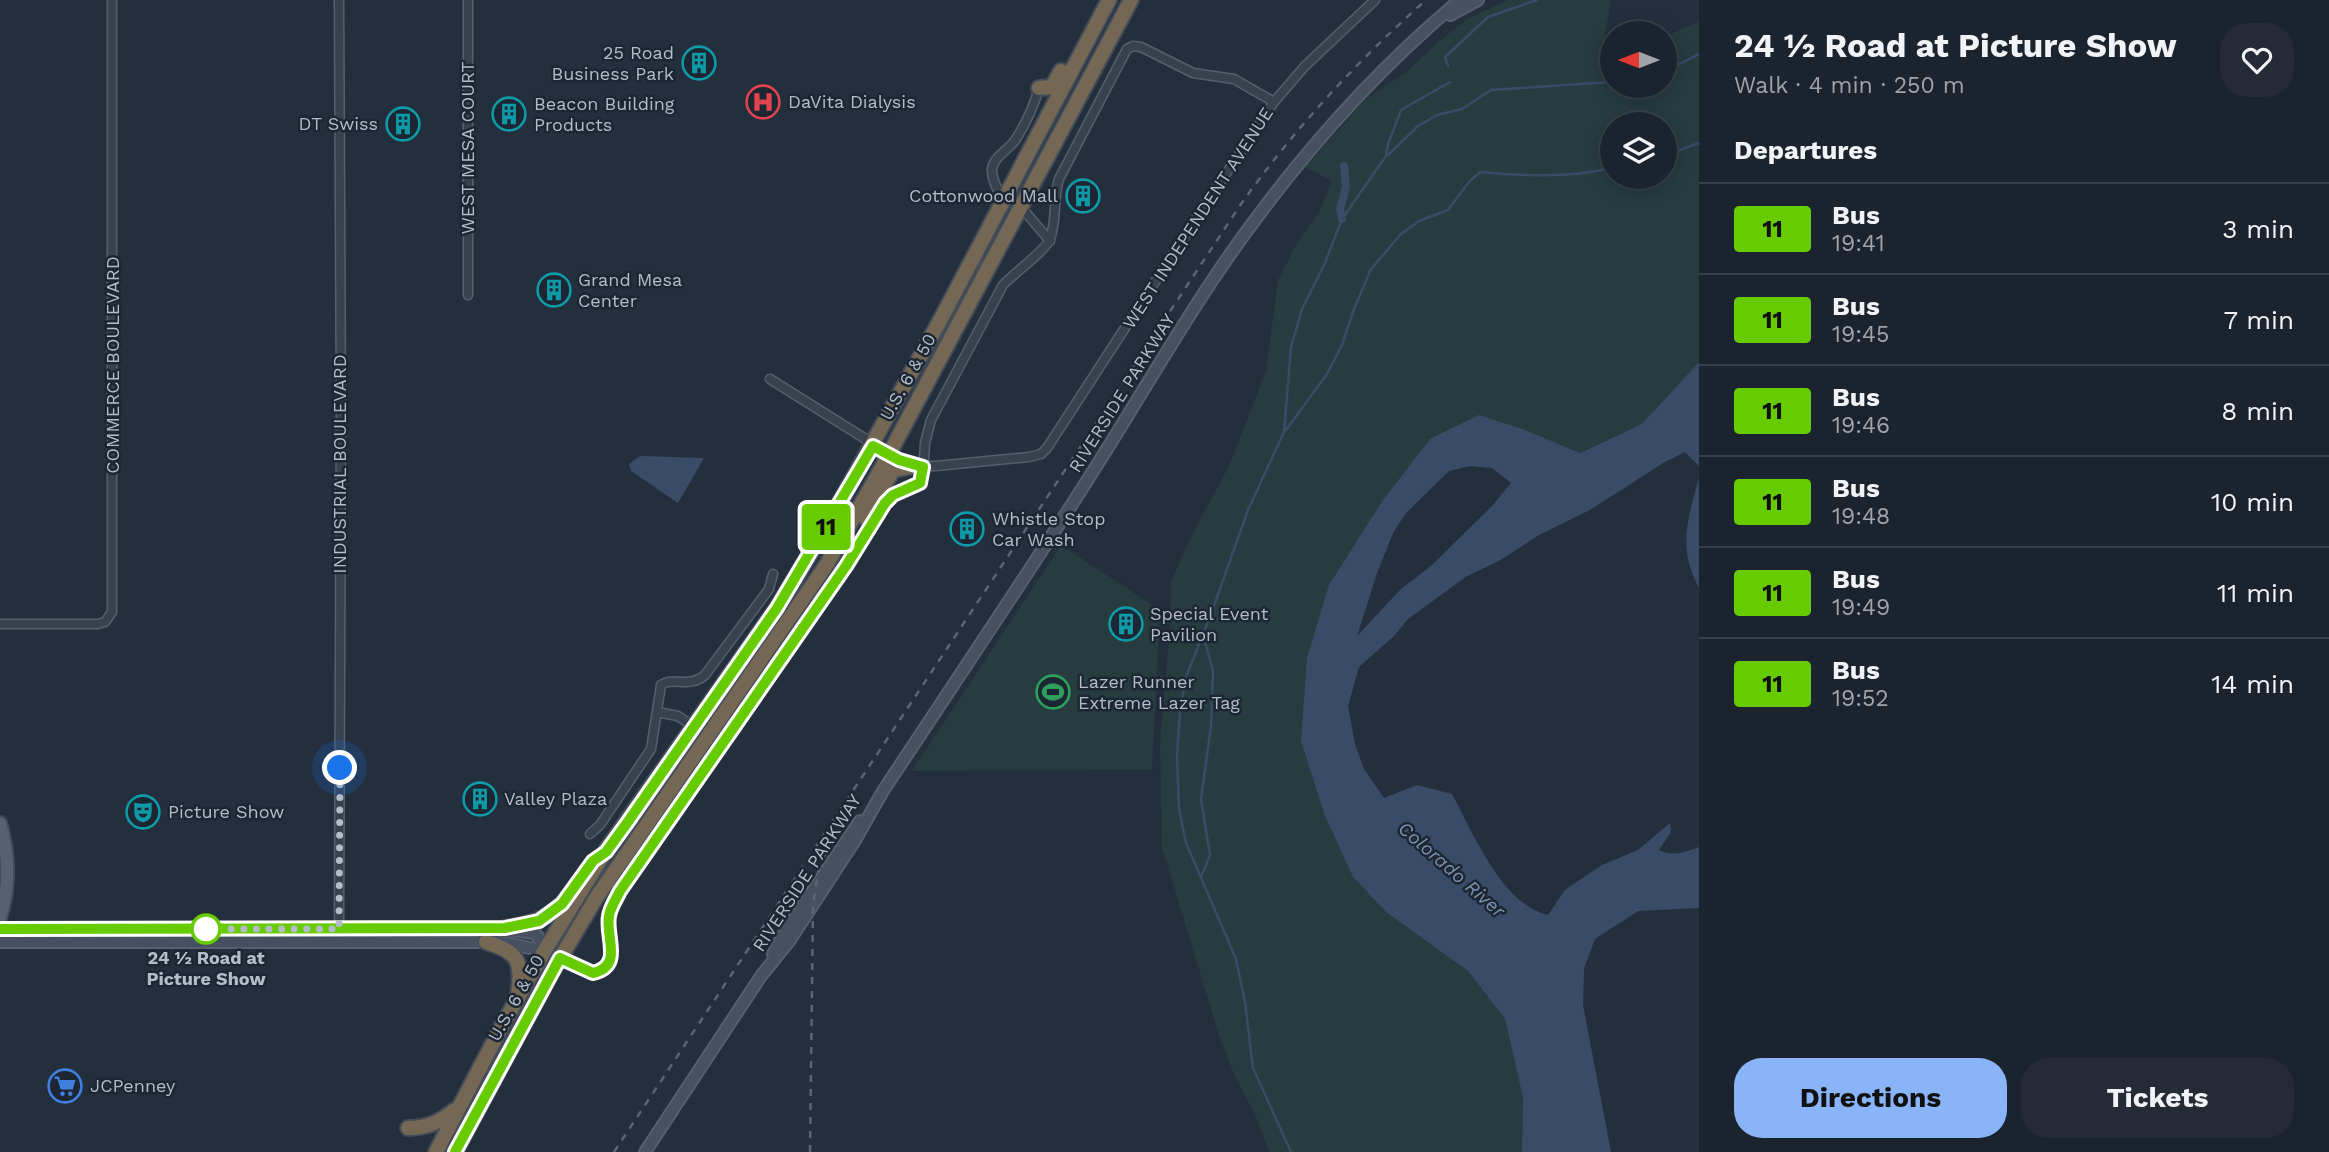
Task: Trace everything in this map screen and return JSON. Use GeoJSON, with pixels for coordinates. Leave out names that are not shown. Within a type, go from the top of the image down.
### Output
{"type":"FeatureCollection","features":[{"type":"Feature","properties":{"kind":"highway"},"geometry":{"type":"LineString","coordinates":[[1039,88],[1052,87],[1070,55],[1088,41],[1095,14],[1093,0]]}},
{"type":"Feature","properties":{"kind":"highway","name":"U.S. 6 & 50"},"geometry":{"type":"LineString","coordinates":[[436,1152],[545,950],[606,852],[777,608],[870,445],[1109,0]]}},
{"type":"Feature","properties":{"kind":"highway","name":"U.S. 6 & 50"},"geometry":{"type":"LineString","coordinates":[[455,1152],[560,958],[632,844],[827,564],[952,338],[1131,0]]}},
{"type":"Feature","properties":{"kind":"highway"},"geometry":{"type":"LineString","coordinates":[[1021,207],[1019,193],[1051,128],[1060,94]]}},
{"type":"Feature","properties":{"kind":"highway"},"geometry":{"type":"LineString","coordinates":[[952,338],[965,296],[1006,214],[1003,201]]}},
{"type":"Feature","properties":{"kind":"highway"},"geometry":{"type":"LineString","coordinates":[[811,587],[819,560],[874,463],[874,451],[870,445]]}},
{"type":"Feature","properties":{"kind":"highway"},"geometry":{"type":"LineString","coordinates":[[811,587],[837,564],[894,470],[919,466]]}},
{"type":"Feature","properties":{"kind":"highway"},"geometry":{"type":"LineString","coordinates":[[632,844],[641,819],[696,739],[694,727]]}},
{"type":"Feature","properties":{"kind":"highway"},"geometry":{"type":"LineString","coordinates":[[505,928],[539,921],[552,912],[571,894],[593,861],[606,852]]}},
{"type":"Feature","properties":{"kind":"highway"},"geometry":{"type":"LineString","coordinates":[[486,942],[508,950],[517,960],[520,976],[517,1001]]}},
{"type":"Feature","properties":{"kind":"highway"},"geometry":{"type":"LineString","coordinates":[[408,1128],[436,1124],[464,1098]]}},
{"type":"Feature","properties":{"kind":"main road","name":"RIVERSIDE PARKWAY"},"geometry":{"type":"LineString","coordinates":[[645,1152],[761,976],[798,928],[854,842],[883,791],[1092,474],[1251,225],[1341,114],[1418,36],[1460,0]]}},
{"type":"Feature","properties":{"kind":"main road","name":"RIVERSIDE PARKWAY"},"geometry":{"type":"LineString","coordinates":[[1418,36],[1478,0]]}},
{"type":"Feature","properties":{"kind":"main road"},"geometry":{"type":"LineString","coordinates":[[0,824],[6,850],[7,879],[0,918]]}},
{"type":"Feature","properties":{"kind":"main road"},"geometry":{"type":"LineString","coordinates":[[0,929],[505,928],[537,935],[545,950]]}},
{"type":"Feature","properties":{"kind":"main road"},"geometry":{"type":"LineString","coordinates":[[283,943],[331,935],[339,929]]}},
{"type":"Feature","properties":{"kind":"main road"},"geometry":{"type":"LineString","coordinates":[[335,943],[344,936],[387,929]]}},
{"type":"Feature","properties":{"kind":"main road"},"geometry":{"type":"LineString","coordinates":[[0,942],[486,942],[545,950],[560,958]]}},
{"type":"Feature","properties":{"kind":"street","name":"COMMERCE BOULEVARD"},"geometry":{"type":"LineString","coordinates":[[0,624],[99,624],[105,622],[112,611],[112,0]]}},
{"type":"Feature","properties":{"kind":"street","name":"INDUSTRIAL BOULEVARD"},"geometry":{"type":"LineString","coordinates":[[339,0],[339,929]]}},
{"type":"Feature","properties":{"kind":"street","name":"WEST MESA COURT"},"geometry":{"type":"LineString","coordinates":[[468,0],[468,295]]}},
{"type":"Feature","properties":{"kind":"street","name":"WEST INDEPENDENT AVENUE"},"geometry":{"type":"LineString","coordinates":[[919,466],[1029,457],[1041,454],[1047,448],[1274,102],[1305,65],[1375,0]]}},
{"type":"Feature","properties":{"kind":"street"},"geometry":{"type":"LineString","coordinates":[[560,958],[593,973],[605,967],[611,958],[612,949],[608,931],[609,914],[620,891],[846,566],[885,503],[893,495],[920,483],[919,466],[931,420],[1003,285],[1050,241],[1055,191],[1059,179],[1125,51],[1129,47],[1141,47],[1193,72],[1234,79],[1274,102]]}},
{"type":"Feature","properties":{"kind":"street"},"geometry":{"type":"LineString","coordinates":[[1003,201],[991,171],[995,159],[1015,141],[1034,107],[1039,88]]}},
{"type":"Feature","properties":{"kind":"street"},"geometry":{"type":"LineString","coordinates":[[1021,207],[1050,241]]}},
{"type":"Feature","properties":{"kind":"street"},"geometry":{"type":"LineString","coordinates":[[770,379],[870,445],[919,466]]}},
{"type":"Feature","properties":{"kind":"street"},"geometry":{"type":"LineString","coordinates":[[590,834],[600,825],[648,755],[659,690],[663,683],[695,681],[705,675],[769,589],[774,574]]}},
{"type":"Feature","properties":{"kind":"street"},"geometry":{"type":"LineString","coordinates":[[657,712],[674,715],[694,727]]}},
{"type":"Feature","properties":{"kind":"green space"},"geometry":{"type":"Polygon","coordinates":[[[1507,0],[1611,0],[1607,21],[1600,21],[1600,98],[1677,98],[1677,31],[1699,22],[1699,362],[1643,424],[1579,453],[1479,415],[1329,585],[1325,816],[1353,877],[1386,912],[1468,971],[1505,1019],[1523,1098],[1522,1152],[1269,1152],[1219,1035],[1162,848],[1160,745],[1171,581],[1230,464],[1266,371],[1278,280],[1295,247],[1320,210],[1332,181],[1305,167],[1366,99],[1405,73],[1467,19],[1507,0]]]}},
{"type":"Feature","properties":{"kind":"green space"},"geometry":{"type":"Polygon","coordinates":[[[1061,545],[1160,610],[1152,770],[912,771],[1061,545]]]}},
{"type":"Feature","properties":{"kind":"water","name":"Colorado River"},"geometry":{"type":"Polygon","coordinates":[[[1699,362],[1699,466],[1685,452],[1590,510],[1467,576],[1408,619],[1394,636],[1359,667],[1348,706],[1355,744],[1364,769],[1384,798],[1417,785],[1452,794],[1490,865],[1503,882],[1516,897],[1531,908],[1548,915],[1565,890],[1602,865],[1638,850],[1670,823],[1671,832],[1659,850],[1674,853],[1699,847],[1699,908],[1638,911],[1595,939],[1584,968],[1583,1005],[1611,1152],[1522,1152],[1523,1098],[1505,1019],[1468,971],[1386,912],[1353,877],[1325,816],[1301,741],[1307,658],[1329,585],[1383,500],[1430,439],[1479,415],[1525,430],[1580,453],[1642,424],[1699,362]],[[1470,466],[1449,471],[1406,513],[1394,531],[1377,573],[1357,636],[1400,590],[1432,565],[1492,506],[1511,483],[1492,468],[1470,466]]]}},
{"type":"Feature","properties":{"kind":"water"},"geometry":{"type":"Polygon","coordinates":[[[640,456],[704,458],[678,503],[631,471],[629,464],[640,456]]]}},
{"type":"Feature","properties":{"kind":"water"},"geometry":{"type":"Polygon","coordinates":[[[1699,477],[1699,588],[1692,573],[1686,546],[1688,520],[1699,477]]]}},
{"type":"Feature","properties":{"kind":"waterway"},"geometry":{"type":"LineString","coordinates":[[1448,66],[1445,57],[1488,17],[1537,0]]}},
{"type":"Feature","properties":{"kind":"waterway"},"geometry":{"type":"LineString","coordinates":[[1677,65],[1699,54]]}},
{"type":"Feature","properties":{"kind":"waterway"},"geometry":{"type":"LineString","coordinates":[[1291,1152],[1253,1068],[1245,1002],[1236,959],[1186,843],[1179,809],[1177,757],[1180,710],[1186,677],[1248,510],[1284,432],[1291,347],[1302,309],[1325,263],[1342,219],[1386,156],[1401,110],[1450,82]]}},
{"type":"Feature","properties":{"kind":"waterway"},"geometry":{"type":"LineString","coordinates":[[1388,155],[1418,126],[1437,115],[1462,109],[1491,90],[1600,83]]}},
{"type":"Feature","properties":{"kind":"waterway"},"geometry":{"type":"LineString","coordinates":[[1677,151],[1699,143]]}},
{"type":"Feature","properties":{"kind":"waterway"},"geometry":{"type":"LineString","coordinates":[[1342,219],[1340,209],[1346,187],[1344,166]]}},
{"type":"Feature","properties":{"kind":"waterway"},"geometry":{"type":"LineString","coordinates":[[1286,430],[1327,374],[1342,345],[1371,269],[1401,234],[1419,221],[1448,210],[1480,172],[1546,175],[1600,170]]}},
{"type":"Feature","properties":{"kind":"waterway"},"geometry":{"type":"LineString","coordinates":[[1201,877],[1210,855],[1201,799],[1211,726],[1213,671],[1203,634]]}},
{"type":"Feature","properties":{"kind":"railway"},"geometry":{"type":"LineString","coordinates":[[614,1152],[1241,204],[1328,96],[1426,0]]}},
{"type":"Feature","properties":{"kind":"railway"},"geometry":{"type":"LineString","coordinates":[[810,1152],[813,905],[818,872],[833,834]]}},
{"type":"Feature","properties":{"kind":"bus line","name":"11"},"geometry":{"type":"LineString","coordinates":[[0,929],[505,928],[539,921],[571,894],[593,861],[606,852],[627,823],[777,608],[873,446],[899,460],[923,467],[922,480],[917,486],[902,490],[885,503],[846,566],[620,891],[609,914],[608,931],[612,949],[611,958],[605,967],[593,973],[560,958],[455,1152]]}},
{"type":"Feature","properties":{"kind":"place","name":"25 Road Business Park"},"geometry":{"type":"Point","coordinates":[699,63]}},
{"type":"Feature","properties":{"kind":"place","name":"DaVita Dialysis"},"geometry":{"type":"Point","coordinates":[763,102]}},
{"type":"Feature","properties":{"kind":"place","name":"Beacon Building Products"},"geometry":{"type":"Point","coordinates":[509,114]}},
{"type":"Feature","properties":{"kind":"place","name":"DT Swiss"},"geometry":{"type":"Point","coordinates":[403,124]}},
{"type":"Feature","properties":{"kind":"place","name":"Cottonwood Mall"},"geometry":{"type":"Point","coordinates":[1083,196]}},
{"type":"Feature","properties":{"kind":"place","name":"Grand Mesa Center"},"geometry":{"type":"Point","coordinates":[554,290]}},
{"type":"Feature","properties":{"kind":"place","name":"Whistle Stop Car Wash"},"geometry":{"type":"Point","coordinates":[967,529]}},
{"type":"Feature","properties":{"kind":"place","name":"Special Event Pavilion"},"geometry":{"type":"Point","coordinates":[1126,624]}},
{"type":"Feature","properties":{"kind":"place","name":"Lazer Runner Extreme Lazer Tag"},"geometry":{"type":"Point","coordinates":[1053,692]}},
{"type":"Feature","properties":{"kind":"place","name":"Valley Plaza"},"geometry":{"type":"Point","coordinates":[480,799]}},
{"type":"Feature","properties":{"kind":"place","name":"Picture Show"},"geometry":{"type":"Point","coordinates":[143,812]}},
{"type":"Feature","properties":{"kind":"place","name":"24 ½ Road at Picture Show"},"geometry":{"type":"Point","coordinates":[206,929]}},
{"type":"Feature","properties":{"kind":"place","name":"JCPenney"},"geometry":{"type":"Point","coordinates":[65,1086]}},
{"type":"Feature","properties":{"kind":"route"},"geometry":{"type":"LineString","coordinates":[[206,929],[339,929],[340,768]]}}]}
